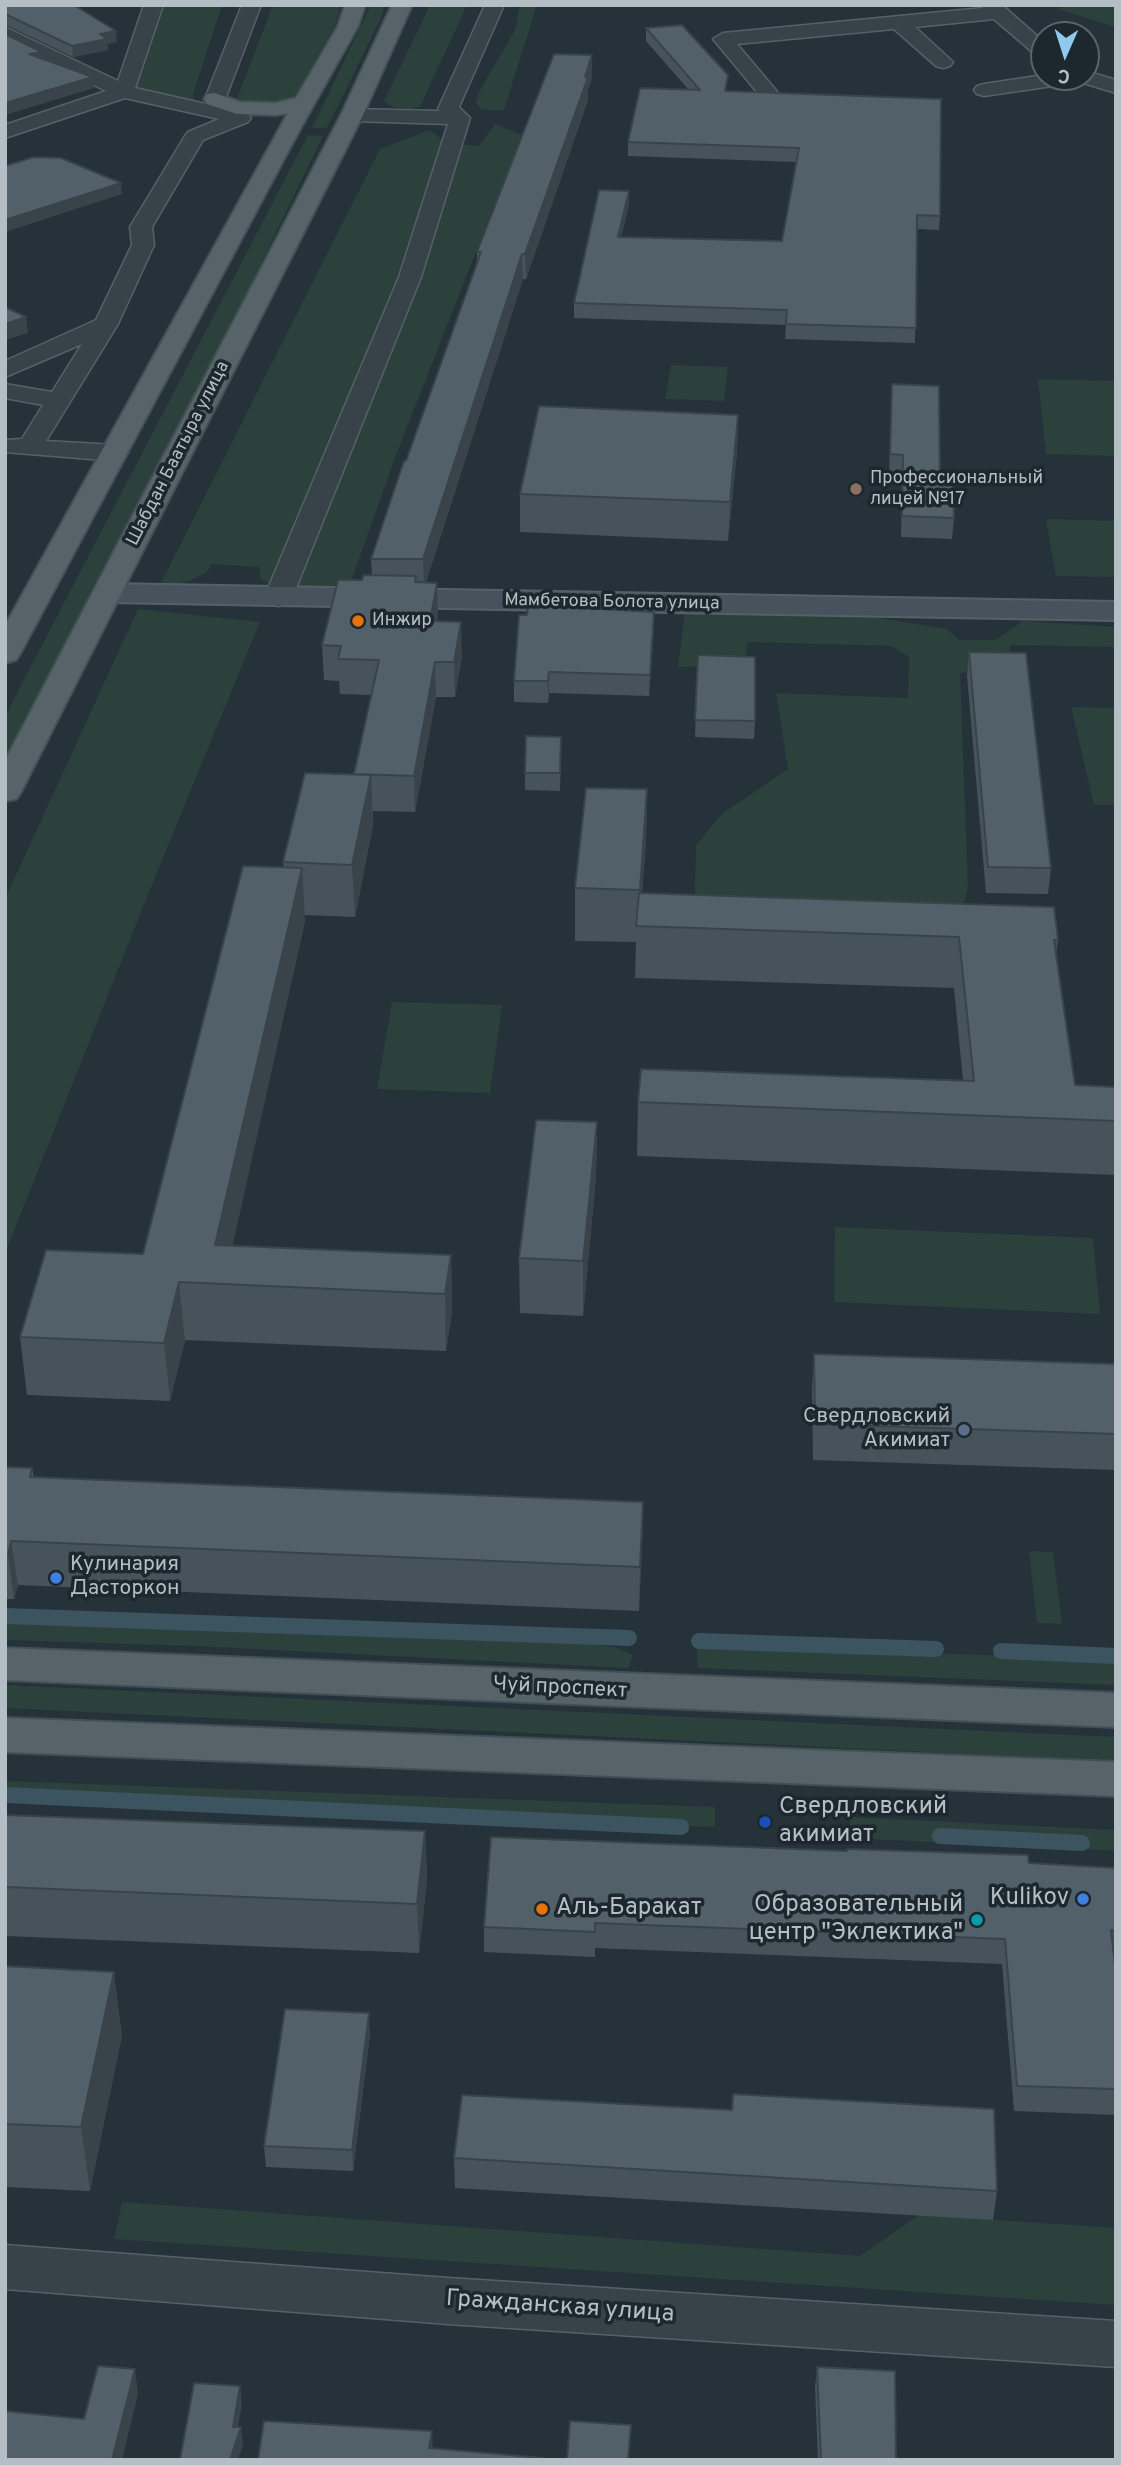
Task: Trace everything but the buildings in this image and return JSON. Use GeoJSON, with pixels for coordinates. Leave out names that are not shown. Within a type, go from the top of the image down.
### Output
{"type":"FeatureCollection","features":[{"type":"Feature","properties":{"kind":"main road"},"geometry":{"type":"LineString","coordinates":[[5,654],[348,26],[355,5]]}},
{"type":"Feature","properties":{"kind":"main road","name":"Шабдан Баатыра улица"},"geometry":{"type":"LineString","coordinates":[[5,792],[352,115],[402,5]]}},
{"type":"Feature","properties":{"kind":"main road"},"geometry":{"type":"LineString","coordinates":[[215,99],[237,107],[256,109],[276,109],[306,102]]}},
{"type":"Feature","properties":{"kind":"main road"},"geometry":{"type":"LineString","coordinates":[[241,118],[277,121],[290,128]]}},
{"type":"Feature","properties":{"kind":"main road","name":"Чуй проспект"},"geometry":{"type":"LineString","coordinates":[[5,1664],[1116,1710]]}},
{"type":"Feature","properties":{"kind":"main road"},"geometry":{"type":"LineString","coordinates":[[5,1735],[1116,1779]]}},
{"type":"Feature","properties":{"kind":"street"},"geometry":{"type":"LineString","coordinates":[[124,92],[154,5]]}},
{"type":"Feature","properties":{"kind":"street"},"geometry":{"type":"LineString","coordinates":[[241,118],[215,99],[252,5]]}},
{"type":"Feature","properties":{"kind":"street"},"geometry":{"type":"LineString","coordinates":[[460,118],[448,109],[495,5]]}},
{"type":"Feature","properties":{"kind":"street"},"geometry":{"type":"LineString","coordinates":[[769,94],[723,39],[898,22],[993,9],[1030,40]]}},
{"type":"Feature","properties":{"kind":"street"},"geometry":{"type":"LineString","coordinates":[[898,22],[943,62]]}},
{"type":"Feature","properties":{"kind":"street"},"geometry":{"type":"LineString","coordinates":[[5,33],[124,92],[241,118]]}},
{"type":"Feature","properties":{"kind":"street"},"geometry":{"type":"LineString","coordinates":[[984,90],[1030,83]]}},
{"type":"Feature","properties":{"kind":"street"},"geometry":{"type":"LineString","coordinates":[[5,132],[124,92]]}},
{"type":"Feature","properties":{"kind":"street"},"geometry":{"type":"LineString","coordinates":[[352,115],[460,118]]}},
{"type":"Feature","properties":{"kind":"street"},"geometry":{"type":"LineString","coordinates":[[17,446],[57,400],[106,324],[143,245],[141,227],[195,136],[241,118]]}},
{"type":"Feature","properties":{"kind":"street"},"geometry":{"type":"LineString","coordinates":[[278,598],[410,277],[460,118]]}},
{"type":"Feature","properties":{"kind":"street"},"geometry":{"type":"LineString","coordinates":[[5,370],[106,324]]}},
{"type":"Feature","properties":{"kind":"street"},"geometry":{"type":"LineString","coordinates":[[5,391],[57,400]]}},
{"type":"Feature","properties":{"kind":"street"},"geometry":{"type":"LineString","coordinates":[[17,446],[115,453]]}},
{"type":"Feature","properties":{"kind":"street","name":"Мамбетова Болота улица"},"geometry":{"type":"LineString","coordinates":[[109,593],[1116,611]]}},
{"type":"Feature","properties":{"kind":"street","name":"Гражданская улица"},"geometry":{"type":"LineString","coordinates":[[5,2267],[448,2301],[1116,2344]]}},
{"type":"Feature","properties":{"kind":"green space"},"geometry":{"type":"Polygon","coordinates":[[[158,5],[222,5],[193,94],[194,99],[188,103],[130,87],[158,5]]]}},
{"type":"Feature","properties":{"kind":"green space"},"geometry":{"type":"Polygon","coordinates":[[[273,5],[341,5],[335,26],[292,101],[277,105],[244,102],[237,98],[273,5]]]}},
{"type":"Feature","properties":{"kind":"green space"},"geometry":{"type":"Polygon","coordinates":[[[371,5],[385,5],[380,20],[327,128],[312,128],[371,5]]]}},
{"type":"Feature","properties":{"kind":"green space"},"geometry":{"type":"Polygon","coordinates":[[[430,5],[467,5],[420,107],[393,107],[384,101],[430,5]]]}},
{"type":"Feature","properties":{"kind":"green space"},"geometry":{"type":"Polygon","coordinates":[[[520,5],[537,5],[504,110],[482,110],[476,103],[479,92],[515,30],[520,5]]]}},
{"type":"Feature","properties":{"kind":"green space"},"geometry":{"type":"Polygon","coordinates":[[[1069,5],[1116,5],[1116,27],[1100,21],[1057,9],[1069,5]]]}},
{"type":"Feature","properties":{"kind":"green space"},"geometry":{"type":"Polygon","coordinates":[[[495,124],[522,135],[396,455],[349,587],[274,586],[261,579],[259,567],[212,564],[206,573],[180,585],[161,583],[380,149],[430,130],[446,143],[479,146],[495,124]]]}},
{"type":"Feature","properties":{"kind":"green space"},"geometry":{"type":"Polygon","coordinates":[[[308,135],[323,136],[170,450],[5,766],[5,716],[308,135]]]}},
{"type":"Feature","properties":{"kind":"green space"},"geometry":{"type":"Polygon","coordinates":[[[671,365],[728,367],[724,401],[665,399],[671,365]]]}},
{"type":"Feature","properties":{"kind":"green space"},"geometry":{"type":"Polygon","coordinates":[[[1038,379],[1116,381],[1116,456],[1046,454],[1038,379]]]}},
{"type":"Feature","properties":{"kind":"green space"},"geometry":{"type":"Polygon","coordinates":[[[1046,519],[1116,521],[1116,577],[1056,576],[1046,519]]]}},
{"type":"Feature","properties":{"kind":"green space"},"geometry":{"type":"Polygon","coordinates":[[[138,609],[260,622],[5,1253],[5,899],[138,609]]]}},
{"type":"Feature","properties":{"kind":"green space"},"geometry":{"type":"Polygon","coordinates":[[[685,612],[879,618],[947,629],[959,640],[996,640],[1023,621],[1116,627],[1116,647],[1010,645],[1010,656],[995,670],[960,673],[968,888],[952,943],[694,937],[696,845],[722,814],[788,769],[776,693],[908,698],[909,657],[892,646],[748,642],[744,666],[678,667],[685,612]]]}},
{"type":"Feature","properties":{"kind":"green space"},"geometry":{"type":"Polygon","coordinates":[[[1071,707],[1116,708],[1116,805],[1094,805],[1071,707]]]}},
{"type":"Feature","properties":{"kind":"green space"},"geometry":{"type":"Polygon","coordinates":[[[392,1002],[502,1005],[490,1093],[377,1089],[392,1002]]]}},
{"type":"Feature","properties":{"kind":"green space"},"geometry":{"type":"Polygon","coordinates":[[[835,1227],[1093,1238],[1100,1314],[834,1302],[835,1227]]]}},
{"type":"Feature","properties":{"kind":"green space"},"geometry":{"type":"Polygon","coordinates":[[[1029,1551],[1053,1552],[1062,1624],[1037,1623],[1029,1551]]]}},
{"type":"Feature","properties":{"kind":"green space"},"geometry":{"type":"Polygon","coordinates":[[[5,1621],[549,1640],[615,1647],[633,1655],[628,1668],[196,1646],[5,1640],[5,1621]]]}},
{"type":"Feature","properties":{"kind":"green space"},"geometry":{"type":"Polygon","coordinates":[[[696,1642],[1116,1661],[1116,1685],[698,1668],[696,1642]]]}},
{"type":"Feature","properties":{"kind":"green space"},"geometry":{"type":"Polygon","coordinates":[[[5,1685],[1116,1737],[1116,1761],[5,1708],[5,1685]]]}},
{"type":"Feature","properties":{"kind":"green space"},"geometry":{"type":"Polygon","coordinates":[[[5,1781],[715,1807],[715,1827],[5,1801],[5,1781]]]}},
{"type":"Feature","properties":{"kind":"green space"},"geometry":{"type":"Polygon","coordinates":[[[850,1817],[1116,1830],[1116,1851],[850,1838],[850,1817]]]}},
{"type":"Feature","properties":{"kind":"green space"},"geometry":{"type":"Polygon","coordinates":[[[122,2202],[860,2256],[919,2215],[1116,2228],[1116,2305],[114,2239],[122,2202]]]}},
{"type":"Feature","properties":{"kind":"waterway"},"geometry":{"type":"LineString","coordinates":[[5,1616],[629,1638]]}},
{"type":"Feature","properties":{"kind":"waterway"},"geometry":{"type":"LineString","coordinates":[[699,1641],[936,1649]]}},
{"type":"Feature","properties":{"kind":"waterway"},"geometry":{"type":"LineString","coordinates":[[1001,1651],[1116,1656]]}},
{"type":"Feature","properties":{"kind":"waterway"},"geometry":{"type":"LineString","coordinates":[[5,1795],[681,1827]]}},
{"type":"Feature","properties":{"kind":"waterway"},"geometry":{"type":"LineString","coordinates":[[940,1836],[1082,1843]]}},
{"type":"Feature","properties":{"kind":"place","name":"Профессиональный лицей №17"},"geometry":{"type":"Point","coordinates":[856,489]}},
{"type":"Feature","properties":{"kind":"place","name":"Инжир"},"geometry":{"type":"Point","coordinates":[358,621]}},
{"type":"Feature","properties":{"kind":"place","name":"Свердловский Акимиат"},"geometry":{"type":"Point","coordinates":[964,1430]}},
{"type":"Feature","properties":{"kind":"place","name":"Кулинария Дасторкон"},"geometry":{"type":"Point","coordinates":[56,1578]}},
{"type":"Feature","properties":{"kind":"place","name":"Свердловский акимиат"},"geometry":{"type":"Point","coordinates":[765,1822]}},
{"type":"Feature","properties":{"kind":"place","name":"Kulikov"},"geometry":{"type":"Point","coordinates":[1083,1899]}},
{"type":"Feature","properties":{"kind":"place","name":"Аль-Баракат"},"geometry":{"type":"Point","coordinates":[542,1909]}},
{"type":"Feature","properties":{"kind":"place","name":"Образовательный центр \"Эклектика\""},"geometry":{"type":"Point","coordinates":[977,1920]}}]}
